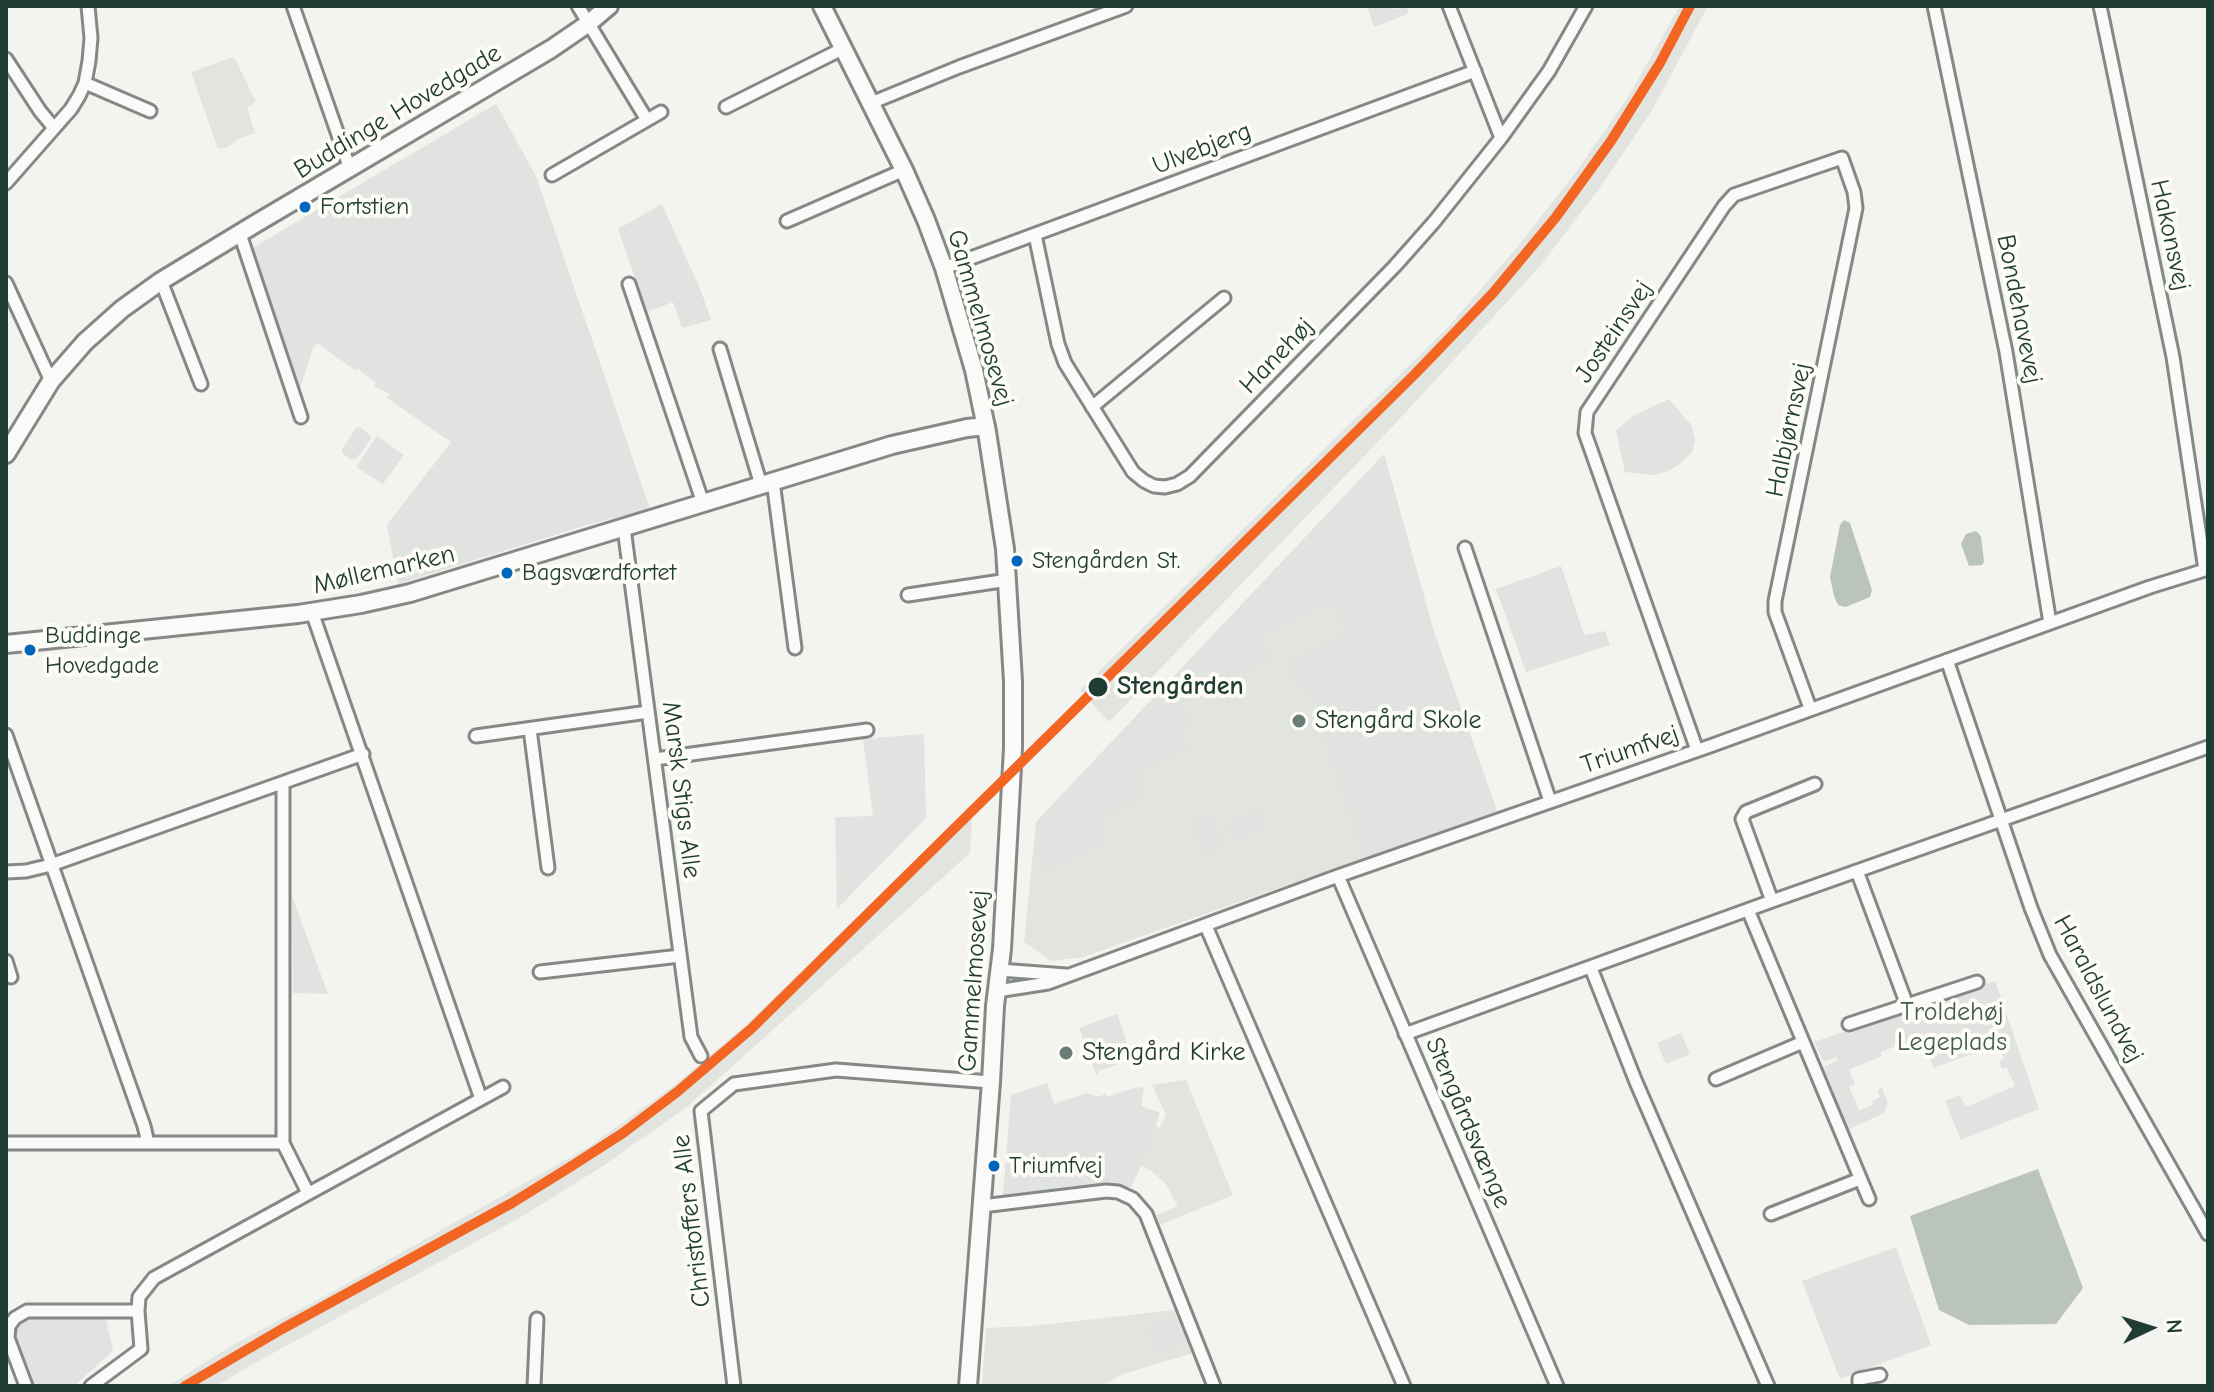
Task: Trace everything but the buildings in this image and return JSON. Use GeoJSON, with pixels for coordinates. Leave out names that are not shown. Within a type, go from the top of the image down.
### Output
{"type":"FeatureCollection","features":[{"type":"Feature","properties":{"kind":"street"},"geometry":{"type":"LineString","coordinates":[[6,183],[71,109],[85,83],[91,38],[88,6]]}},
{"type":"Feature","properties":{"kind":"street"},"geometry":{"type":"LineString","coordinates":[[293,6],[350,169]]}},
{"type":"Feature","properties":{"kind":"street"},"geometry":{"type":"LineString","coordinates":[[578,6],[647,120]]}},
{"type":"Feature","properties":{"kind":"street","name":"Buddinge Hovedgade"},"geometry":{"type":"LineString","coordinates":[[6,454],[51,381],[122,309],[161,281],[551,49],[609,6]]}},
{"type":"Feature","properties":{"kind":"street","name":"Gammelmosevej"},"geometry":{"type":"LineString","coordinates":[[822,6],[904,170],[944,268],[963,328],[986,426],[1008,580],[1013,748],[1000,970],[968,1386]]}},
{"type":"Feature","properties":{"kind":"street"},"geometry":{"type":"LineString","coordinates":[[871,103],[1126,6]]}},
{"type":"Feature","properties":{"kind":"street"},"geometry":{"type":"LineString","coordinates":[[1449,6],[1501,138]]}},
{"type":"Feature","properties":{"kind":"street","name":"Hanehøj"},"geometry":{"type":"LineString","coordinates":[[1035,235],[1058,344],[1065,363],[1133,472],[1144,481],[1165,487],[1177,484],[1190,476],[1434,222],[1501,138],[1549,71],[1586,6]]}},
{"type":"Feature","properties":{"kind":"street","name":"Bondehavevej"},"geometry":{"type":"LineString","coordinates":[[1934,6],[2006,352],[2050,623]]}},
{"type":"Feature","properties":{"kind":"street","name":"Hakonsvej"},"geometry":{"type":"LineString","coordinates":[[2100,6],[2173,357],[2207,569]]}},
{"type":"Feature","properties":{"kind":"street"},"geometry":{"type":"LineString","coordinates":[[726,107],[844,48]]}},
{"type":"Feature","properties":{"kind":"street"},"geometry":{"type":"LineString","coordinates":[[6,59],[54,128]]}},
{"type":"Feature","properties":{"kind":"street","name":"Ulvebjerg"},"geometry":{"type":"LineString","coordinates":[[944,268],[1475,71]]}},
{"type":"Feature","properties":{"kind":"street"},"geometry":{"type":"LineString","coordinates":[[85,83],[150,111]]}},
{"type":"Feature","properties":{"kind":"street"},"geometry":{"type":"LineString","coordinates":[[552,175],[661,112]]}},
{"type":"Feature","properties":{"kind":"street","name":"Halbjørnsvej"},"geometry":{"type":"LineString","coordinates":[[1810,708],[1775,612],[1775,601],[1856,208],[1842,158]]}},
{"type":"Feature","properties":{"kind":"street","name":"Josteinsvej"},"geometry":{"type":"LineString","coordinates":[[1697,750],[1585,433],[1587,412],[1734,195],[1842,158]]}},
{"type":"Feature","properties":{"kind":"street"},"geometry":{"type":"LineString","coordinates":[[787,221],[904,170]]}},
{"type":"Feature","properties":{"kind":"street"},"geometry":{"type":"LineString","coordinates":[[240,234],[301,417]]}},
{"type":"Feature","properties":{"kind":"street"},"geometry":{"type":"LineString","coordinates":[[161,281],[201,384]]}},
{"type":"Feature","properties":{"kind":"street"},"geometry":{"type":"LineString","coordinates":[[6,283],[51,381]]}},
{"type":"Feature","properties":{"kind":"street"},"geometry":{"type":"LineString","coordinates":[[629,284],[703,503]]}},
{"type":"Feature","properties":{"kind":"street"},"geometry":{"type":"LineString","coordinates":[[1092,407],[1224,298]]}},
{"type":"Feature","properties":{"kind":"street"},"geometry":{"type":"LineString","coordinates":[[720,349],[767,483],[795,648]]}},
{"type":"Feature","properties":{"kind":"street","name":"Møllemarken"},"geometry":{"type":"LineString","coordinates":[[6,644],[312,612],[410,593],[907,441],[986,426]]}},
{"type":"Feature","properties":{"kind":"street","name":"Marsk Stigs Alle"},"geometry":{"type":"LineString","coordinates":[[624,528],[691,1037],[701,1056]]}},
{"type":"Feature","properties":{"kind":"street"},"geometry":{"type":"LineString","coordinates":[[1465,548],[1550,801]]}},
{"type":"Feature","properties":{"kind":"street","name":"Triumfvej"},"geometry":{"type":"LineString","coordinates":[[997,991],[1048,983],[1338,876],[2160,583],[2207,569]]}},
{"type":"Feature","properties":{"kind":"street"},"geometry":{"type":"LineString","coordinates":[[908,595],[1008,580]]}},
{"type":"Feature","properties":{"kind":"street"},"geometry":{"type":"LineString","coordinates":[[312,612],[481,1099]]}},
{"type":"Feature","properties":{"kind":"street","name":"Haraldslundvej"},"geometry":{"type":"LineString","coordinates":[[1947,660],[2031,908],[2050,955],[2208,1234]]}},
{"type":"Feature","properties":{"kind":"street"},"geometry":{"type":"LineString","coordinates":[[476,736],[648,712]]}},
{"type":"Feature","properties":{"kind":"street"},"geometry":{"type":"LineString","coordinates":[[530,729],[548,868]]}},
{"type":"Feature","properties":{"kind":"street"},"geometry":{"type":"LineString","coordinates":[[655,759],[867,730]]}},
{"type":"Feature","properties":{"kind":"street"},"geometry":{"type":"LineString","coordinates":[[6,735],[148,1143]]}},
{"type":"Feature","properties":{"kind":"street"},"geometry":{"type":"LineString","coordinates":[[1405,1034],[2208,747]]}},
{"type":"Feature","properties":{"kind":"street"},"geometry":{"type":"LineString","coordinates":[[6,872],[51,865],[363,754]]}},
{"type":"Feature","properties":{"kind":"street"},"geometry":{"type":"LineString","coordinates":[[283,783],[283,1143],[308,1193]]}},
{"type":"Feature","properties":{"kind":"street"},"geometry":{"type":"LineString","coordinates":[[1772,901],[1742,819],[1746,812],[1815,784]]}},
{"type":"Feature","properties":{"kind":"street"},"geometry":{"type":"LineString","coordinates":[[1857,871],[1907,1005]]}},
{"type":"Feature","properties":{"kind":"street","name":"Stengårdsvænge"},"geometry":{"type":"LineString","coordinates":[[1338,876],[1557,1386]]}},
{"type":"Feature","properties":{"kind":"street"},"geometry":{"type":"LineString","coordinates":[[1748,910],[1869,1199]]}},
{"type":"Feature","properties":{"kind":"street"},"geometry":{"type":"LineString","coordinates":[[1206,926],[1404,1386]]}},
{"type":"Feature","properties":{"kind":"street"},"geometry":{"type":"LineString","coordinates":[[540,972],[680,956]]}},
{"type":"Feature","properties":{"kind":"street"},"geometry":{"type":"LineString","coordinates":[[6,961],[11,977]]}},
{"type":"Feature","properties":{"kind":"street"},"geometry":{"type":"LineString","coordinates":[[1591,968],[1768,1386]]}},
{"type":"Feature","properties":{"kind":"street","name":"Triumfvej"},"geometry":{"type":"LineString","coordinates":[[1000,970],[1067,975]]}},
{"type":"Feature","properties":{"kind":"street"},"geometry":{"type":"LineString","coordinates":[[1849,1024],[1977,982]]}},
{"type":"Feature","properties":{"kind":"street"},"geometry":{"type":"LineString","coordinates":[[1716,1079],[1803,1042]]}},
{"type":"Feature","properties":{"kind":"street","name":"Christoffers Alle"},"geometry":{"type":"LineString","coordinates":[[734,1386],[701,1111],[734,1084],[836,1070],[991,1082]]}},
{"type":"Feature","properties":{"kind":"street"},"geometry":{"type":"LineString","coordinates":[[91,1386],[141,1349],[139,1297],[154,1278],[503,1087]]}},
{"type":"Feature","properties":{"kind":"street"},"geometry":{"type":"LineString","coordinates":[[6,1143],[283,1143]]}},
{"type":"Feature","properties":{"kind":"street"},"geometry":{"type":"LineString","coordinates":[[1771,1214],[1860,1179]]}},
{"type":"Feature","properties":{"kind":"street"},"geometry":{"type":"LineString","coordinates":[[982,1206],[1106,1191],[1118,1192],[1133,1199],[1146,1214],[1214,1386]]}},
{"type":"Feature","properties":{"kind":"street"},"geometry":{"type":"LineString","coordinates":[[26,1386],[8,1338],[9,1326],[15,1318],[27,1311],[138,1311]]}},
{"type":"Feature","properties":{"kind":"street"},"geometry":{"type":"LineString","coordinates":[[534,1386],[537,1319]]}},
{"type":"Feature","properties":{"kind":"street"},"geometry":{"type":"LineString","coordinates":[[1859,1386],[1859,1379],[1880,1375]]}},
{"type":"Feature","properties":{"kind":"shaded area"},"geometry":{"type":"Polygon","coordinates":[[[1680,6],[1708,6],[1651,112],[1598,190],[1541,265],[1393,426],[1109,722],[1080,690],[1450,325],[1576,172],[1628,97],[1680,6]]]}},
{"type":"Feature","properties":{"kind":"shaded area"},"geometry":{"type":"Polygon","coordinates":[[[234,57],[256,102],[247,107],[255,133],[218,149],[191,72],[234,57]]]}},
{"type":"Feature","properties":{"kind":"shaded area","name":"Stengård Skole"},"geometry":{"type":"Polygon","coordinates":[[[1384,454],[1434,632],[1497,811],[1083,957],[1051,961],[1024,942],[1036,822],[1384,454]]]}},
{"type":"Feature","properties":{"kind":"shaded area"},"geometry":{"type":"Polygon","coordinates":[[[1844,520],[1850,523],[1872,590],[1870,597],[1846,607],[1838,605],[1830,577],[1840,525],[1844,520]]]}},
{"type":"Feature","properties":{"kind":"shaded area"},"geometry":{"type":"Polygon","coordinates":[[[1976,531],[1981,536],[1984,562],[1969,566],[1961,544],[1966,534],[1976,531]]]}},
{"type":"Feature","properties":{"kind":"shaded area"},"geometry":{"type":"Polygon","coordinates":[[[973,804],[970,853],[688,1106],[603,1166],[521,1217],[217,1386],[168,1386],[231,1346],[590,1146],[672,1087],[746,1025],[973,804]]]}},
{"type":"Feature","properties":{"kind":"shaded area"},"geometry":{"type":"Polygon","coordinates":[[[1186,1080],[1233,1195],[1159,1225],[1156,1215],[1178,1206],[1166,1184],[1140,1165],[1166,1115],[1152,1085],[1186,1080]]]}},
{"type":"Feature","properties":{"kind":"shaded area"},"geometry":{"type":"Polygon","coordinates":[[[2038,1169],[2083,1288],[2056,1324],[1969,1325],[1939,1310],[1910,1216],[2038,1169]]]}},
{"type":"Feature","properties":{"kind":"shaded area"},"geometry":{"type":"Polygon","coordinates":[[[1175,1310],[1193,1353],[1120,1375],[1103,1386],[982,1386],[986,1328],[1033,1326],[1175,1310]]]}},
{"type":"Feature","properties":{"kind":"green space"},"geometry":{"type":"Polygon","coordinates":[[[1367,6],[1407,7],[1408,14],[1374,27],[1367,6]]]}},
{"type":"Feature","properties":{"kind":"green space"},"geometry":{"type":"Polygon","coordinates":[[[496,104],[536,176],[650,509],[584,526],[398,584],[387,525],[451,442],[387,398],[390,394],[374,386],[376,383],[358,369],[356,371],[317,343],[300,389],[249,250],[496,104]]]}},
{"type":"Feature","properties":{"kind":"green space"},"geometry":{"type":"Polygon","coordinates":[[[662,204],[711,320],[682,328],[673,302],[647,312],[618,229],[662,204]]]}},
{"type":"Feature","properties":{"kind":"green space"},"geometry":{"type":"Polygon","coordinates":[[[1669,399],[1692,426],[1695,440],[1692,452],[1666,472],[1652,475],[1625,472],[1616,430],[1633,416],[1669,399]]]}},
{"type":"Feature","properties":{"kind":"green space"},"geometry":{"type":"Polygon","coordinates":[[[360,427],[371,439],[352,460],[342,453],[342,449],[356,428],[360,427]]]}},
{"type":"Feature","properties":{"kind":"green space"},"geometry":{"type":"Polygon","coordinates":[[[377,436],[404,455],[383,484],[356,467],[377,436]]]}},
{"type":"Feature","properties":{"kind":"green space"},"geometry":{"type":"Polygon","coordinates":[[[1384,454],[1434,632],[1497,811],[1365,858],[1306,686],[1297,684],[1286,663],[1346,633],[1330,603],[1260,638],[1270,659],[1182,703],[1191,723],[1179,730],[1189,749],[1138,775],[1148,795],[1098,820],[1107,840],[1044,872],[1036,822],[1384,454]]]}},
{"type":"Feature","properties":{"kind":"green space"},"geometry":{"type":"Polygon","coordinates":[[[1561,566],[1584,635],[1605,631],[1610,645],[1526,672],[1496,589],[1561,566]]]}},
{"type":"Feature","properties":{"kind":"green space"},"geometry":{"type":"Polygon","coordinates":[[[924,734],[926,818],[837,909],[835,817],[873,816],[863,739],[924,734]]]}},
{"type":"Feature","properties":{"kind":"green space"},"geometry":{"type":"Polygon","coordinates":[[[1260,810],[1266,828],[1232,841],[1226,823],[1260,810]]]}},
{"type":"Feature","properties":{"kind":"green space"},"geometry":{"type":"Polygon","coordinates":[[[1212,815],[1224,848],[1204,855],[1192,821],[1212,815]]]}},
{"type":"Feature","properties":{"kind":"green space"},"geometry":{"type":"Polygon","coordinates":[[[292,896],[328,994],[293,993],[292,896]]]}},
{"type":"Feature","properties":{"kind":"green space","name":"Troldehøj Legeplads"},"geometry":{"type":"Polygon","coordinates":[[[1995,981],[2039,1109],[1961,1140],[1945,1101],[1959,1095],[1966,1107],[2015,1086],[2007,1068],[2002,1069],[1999,1062],[2004,1059],[1998,1044],[1934,1068],[1924,1043],[1916,1047],[1914,1043],[1898,1050],[1896,1046],[1881,1052],[1882,1056],[1849,1070],[1855,1084],[1849,1087],[1859,1110],[1873,1105],[1872,1101],[1880,1097],[1877,1090],[1882,1088],[1888,1104],[1884,1113],[1847,1130],[1824,1067],[1838,1060],[1836,1057],[1824,1062],[1814,1042],[1995,981]]]}},
{"type":"Feature","properties":{"kind":"green space"},"geometry":{"type":"Polygon","coordinates":[[[1117,1014],[1134,1062],[1126,1065],[1124,1062],[1098,1071],[1096,1075],[1079,1028],[1117,1014]]]}},
{"type":"Feature","properties":{"kind":"green space"},"geometry":{"type":"Polygon","coordinates":[[[1681,1033],[1690,1054],[1666,1064],[1657,1043],[1681,1033]]]}},
{"type":"Feature","properties":{"kind":"green space"},"geometry":{"type":"Polygon","coordinates":[[[1047,1083],[1054,1104],[1087,1093],[1097,1097],[1106,1094],[1107,1097],[1144,1087],[1141,1106],[1160,1113],[1156,1125],[1159,1128],[1131,1187],[1109,1184],[1003,1195],[1011,1095],[1047,1083]]]}},
{"type":"Feature","properties":{"kind":"green space"},"geometry":{"type":"Polygon","coordinates":[[[1896,1247],[1931,1345],[1840,1379],[1802,1281],[1896,1247]]]}},
{"type":"Feature","properties":{"kind":"green space"},"geometry":{"type":"Polygon","coordinates":[[[105,1315],[113,1351],[74,1386],[32,1386],[17,1356],[12,1329],[22,1319],[105,1315]]]}},
{"type":"Feature","properties":{"kind":"green space"},"geometry":{"type":"Polygon","coordinates":[[[1173,1316],[1183,1344],[1157,1353],[1147,1326],[1173,1316]]]}},
{"type":"Feature","properties":{"kind":"transit line"},"geometry":{"type":"LineString","coordinates":[[185,1386],[567,1169],[623,1133],[677,1092],[751,1029],[1415,374],[1493,293],[1556,217],[1611,141],[1660,63],[1690,6]]}},
{"type":"Feature","properties":{"kind":"place","name":"Fortstien"},"geometry":{"type":"Point","coordinates":[305,207]}},
{"type":"Feature","properties":{"kind":"place","name":"Stengården St."},"geometry":{"type":"Point","coordinates":[1017,561]}},
{"type":"Feature","properties":{"kind":"place","name":"Bagsværdfortet"},"geometry":{"type":"Point","coordinates":[507,573]}},
{"type":"Feature","properties":{"kind":"place","name":"Buddinge Hovedgade"},"geometry":{"type":"Point","coordinates":[30,650]}},
{"type":"Feature","properties":{"kind":"place","name":"Stengården"},"geometry":{"type":"Point","coordinates":[1098,687]}},
{"type":"Feature","properties":{"kind":"place","name":"Stengård Skole"},"geometry":{"type":"Point","coordinates":[1299,721]}},
{"type":"Feature","properties":{"kind":"place","name":"Stengård Kirke"},"geometry":{"type":"Point","coordinates":[1066,1053]}},
{"type":"Feature","properties":{"kind":"place","name":"Triumfvej"},"geometry":{"type":"Point","coordinates":[994,1166]}}]}
